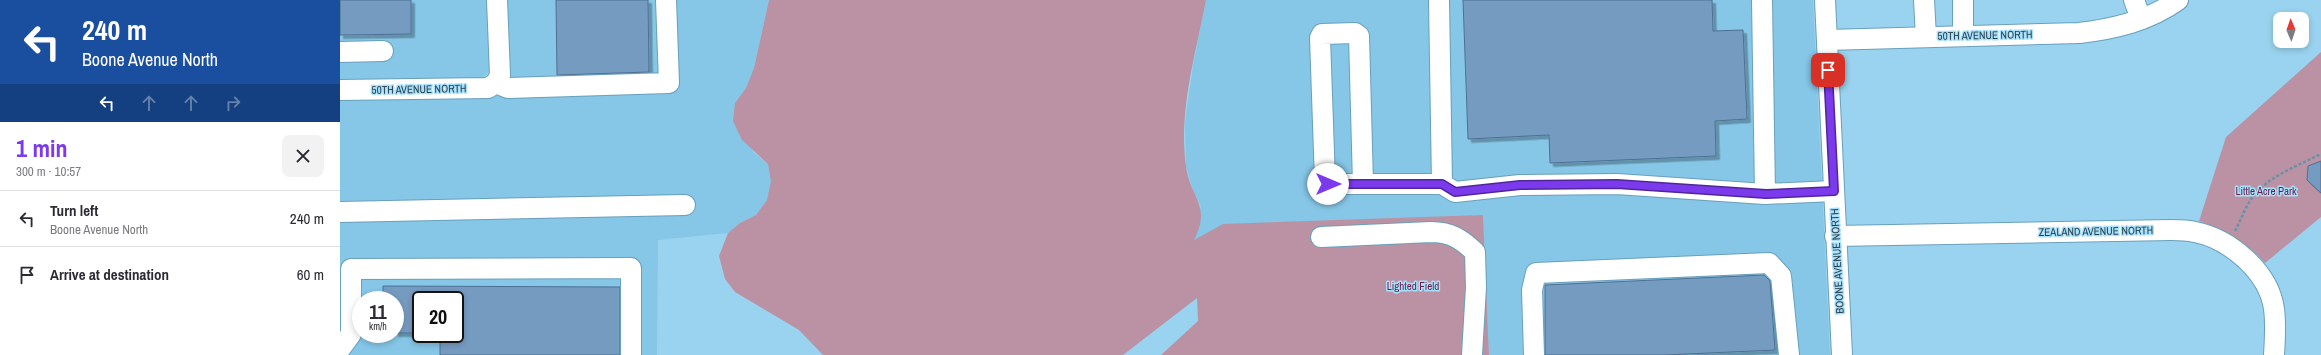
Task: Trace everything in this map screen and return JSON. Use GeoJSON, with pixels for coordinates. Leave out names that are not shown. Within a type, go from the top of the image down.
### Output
{"type":"FeatureCollection","features":[{"type":"Feature","properties":{"kind":"street"},"geometry":{"type":"LineString","coordinates":[[497,0],[500,75],[496,83],[508,88],[668,83],[666,0]]}},
{"type":"Feature","properties":{"kind":"street"},"geometry":{"type":"LineString","coordinates":[[1439,0],[1442,184]]}},
{"type":"Feature","properties":{"kind":"street"},"geometry":{"type":"LineString","coordinates":[[1762,0],[1766,194]]}},
{"type":"Feature","properties":{"kind":"street","name":"BOONE AVENUE NORTH"},"geometry":{"type":"LineString","coordinates":[[1825,0],[1835,236],[1842,355]]}},
{"type":"Feature","properties":{"kind":"street"},"geometry":{"type":"LineString","coordinates":[[1924,0],[1926,37]]}},
{"type":"Feature","properties":{"kind":"street"},"geometry":{"type":"LineString","coordinates":[[1963,0],[1963,36]]}},
{"type":"Feature","properties":{"kind":"street"},"geometry":{"type":"LineString","coordinates":[[2134,0],[2141,19]]}},
{"type":"Feature","properties":{"kind":"street","name":"50TH AVENUE NORTH"},"geometry":{"type":"LineString","coordinates":[[1827,40],[2079,33],[2109,29],[2141,19],[2167,8],[2178,0]]}},
{"type":"Feature","properties":{"kind":"street"},"geometry":{"type":"LineString","coordinates":[[1363,184],[1359,36],[1355,33],[1322,34],[1320,38],[1325,181],[1328,184],[1363,184],[1442,184],[1455,192],[1520,185],[1617,184],[1766,194],[1834,191]]}},
{"type":"Feature","properties":{"kind":"street"},"geometry":{"type":"LineString","coordinates":[[340,52],[383,51]]}},
{"type":"Feature","properties":{"kind":"street","name":"50TH AVENUE NORTH"},"geometry":{"type":"LineString","coordinates":[[340,90],[488,88],[496,83]]}},
{"type":"Feature","properties":{"kind":"street"},"geometry":{"type":"LineString","coordinates":[[340,212],[685,205]]}},
{"type":"Feature","properties":{"kind":"street","name":"ZEALAND AVENUE NORTH"},"geometry":{"type":"LineString","coordinates":[[1835,236],[2170,230],[2195,232],[2227,245],[2254,268],[2267,287],[2274,308],[2274,355]]}},
{"type":"Feature","properties":{"kind":"street"},"geometry":{"type":"LineString","coordinates":[[1321,237],[1445,232],[1460,239],[1475,252],[1472,355]]}},
{"type":"Feature","properties":{"kind":"street"},"geometry":{"type":"LineString","coordinates":[[1534,355],[1532,290],[1536,273],[1769,263],[1781,276],[1789,355]]}},
{"type":"Feature","properties":{"kind":"street"},"geometry":{"type":"LineString","coordinates":[[340,349],[351,334],[351,269],[631,268],[631,355]]}},
{"type":"Feature","properties":{"kind":"path"},"geometry":{"type":"LineString","coordinates":[[2227,245],[2254,195],[2288,171],[2321,154]]}},
{"type":"Feature","properties":{"kind":"shaded area"},"geometry":{"type":"Polygon","coordinates":[[[340,0],[488,0],[490,70],[482,79],[340,83],[340,0]]]}},
{"type":"Feature","properties":{"kind":"shaded area"},"geometry":{"type":"Polygon","coordinates":[[[506,0],[769,0],[754,68],[746,88],[735,103],[753,152],[768,164],[772,181],[767,200],[756,215],[740,223],[728,233],[658,240],[657,355],[340,355],[340,101],[494,97],[502,92],[506,0]]]}},
{"type":"Feature","properties":{"kind":"shaded area"},"geometry":{"type":"Polygon","coordinates":[[[1206,0],[1813,0],[1830,355],[1489,355],[1483,215],[1193,241],[1201,207],[1193,190],[1186,166],[1185,122],[1193,66],[1206,0]]]}},
{"type":"Feature","properties":{"kind":"green space","name":"Lighted Field"},"geometry":{"type":"Polygon","coordinates":[[[769,0],[1206,0],[1189,82],[1184,124],[1186,166],[1191,186],[1198,202],[1201,218],[1194,240],[1223,224],[1483,215],[1489,355],[1161,355],[1198,321],[1197,298],[1123,355],[823,355],[799,330],[735,292],[725,279],[719,256],[728,233],[740,223],[756,215],[767,200],[771,181],[768,164],[742,140],[733,121],[735,103],[746,88],[754,68],[769,0]]]}},
{"type":"Feature","properties":{"kind":"green space","name":"Little Acre Park"},"geometry":{"type":"Polygon","coordinates":[[[2321,52],[2321,217],[2265,263],[2243,243],[2218,229],[2199,221],[2226,137],[2321,52]]]}},
{"type":"Feature","properties":{"kind":"building"},"geometry":{"type":"Polygon","coordinates":[[[340,0],[411,0],[411,34],[340,35],[340,0]]]}},
{"type":"Feature","properties":{"kind":"building"},"geometry":{"type":"Polygon","coordinates":[[[556,0],[648,0],[649,72],[557,75],[556,0]]]}},
{"type":"Feature","properties":{"kind":"building"},"geometry":{"type":"Polygon","coordinates":[[[1463,0],[1712,0],[1713,31],[1743,30],[1747,119],[1715,121],[1716,156],[1550,163],[1549,135],[1468,139],[1463,0]]]}},
{"type":"Feature","properties":{"kind":"building"},"geometry":{"type":"Polygon","coordinates":[[[2321,161],[2321,193],[2307,180],[2308,166],[2321,161]]]}},
{"type":"Feature","properties":{"kind":"building"},"geometry":{"type":"Polygon","coordinates":[[[1764,275],[1770,281],[1775,350],[1664,355],[1545,355],[1545,285],[1764,275]]]}},
{"type":"Feature","properties":{"kind":"building"},"geometry":{"type":"Polygon","coordinates":[[[383,286],[620,287],[620,355],[440,355],[440,343],[464,343],[464,291],[412,291],[412,333],[404,333],[404,291],[383,291],[383,286]]]}},
{"type":"Feature","properties":{"kind":"route"},"geometry":{"type":"LineString","coordinates":[[1328,184],[1442,184],[1455,192],[1477,191],[1520,185],[1617,184],[1766,194],[1834,191],[1828,70]]}}]}
